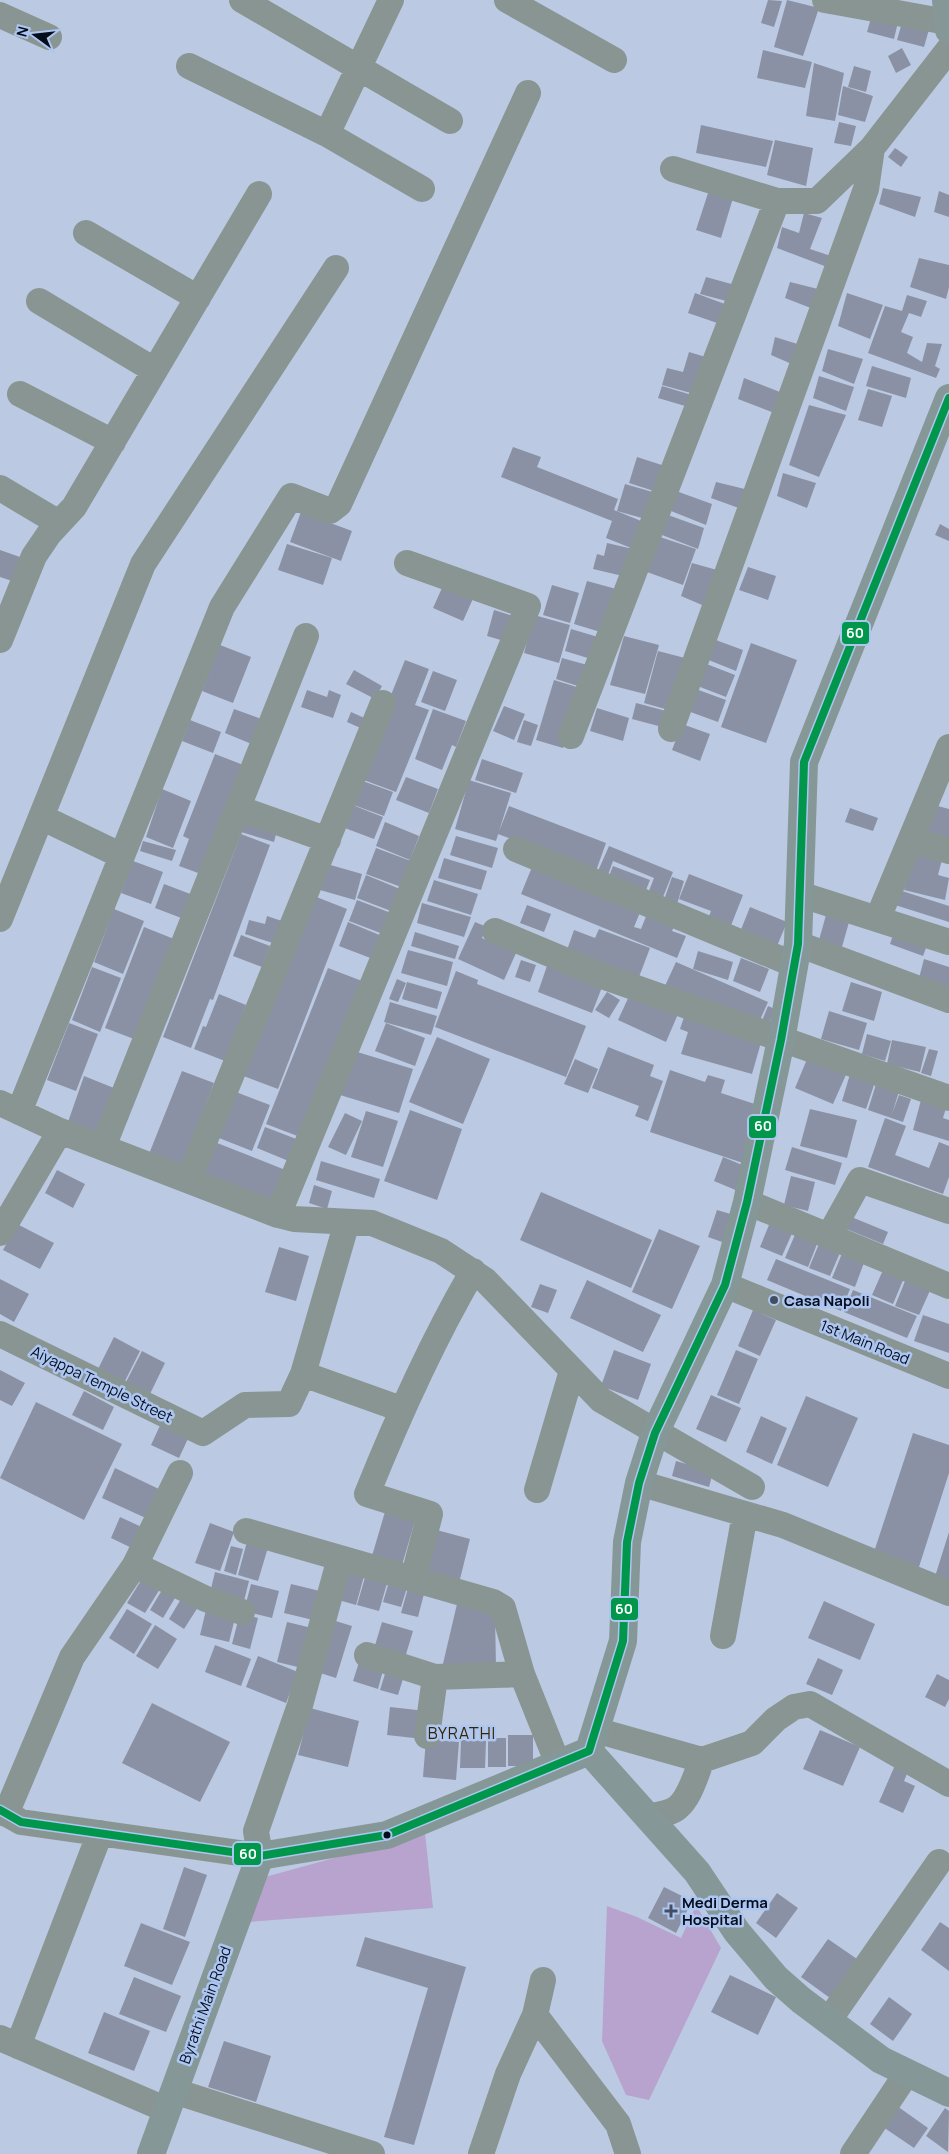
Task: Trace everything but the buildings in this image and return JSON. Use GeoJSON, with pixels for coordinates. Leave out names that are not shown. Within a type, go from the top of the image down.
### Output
{"type":"FeatureCollection","features":[{"type":"Feature","properties":{"kind":"main road"},"geometry":{"type":"LineString","coordinates":[[260,1856],[387,1835],[558,1764],[592,1741],[623,1641],[627,1542],[639,1483],[655,1433],[725,1285],[747,1202],[781,1040],[796,954],[804,762],[949,398]]}},
{"type":"Feature","properties":{"kind":"main road"},"geometry":{"type":"LineString","coordinates":[[592,1741],[647,1817],[697,1872],[737,1932],[776,1978],[881,2060],[949,2093]]}},
{"type":"Feature","properties":{"kind":"main road","name":"Byrathi Main Road"},"geometry":{"type":"LineString","coordinates":[[151,2154],[260,1856]]}},
{"type":"Feature","properties":{"kind":"street"},"geometry":{"type":"LineString","coordinates":[[242,0],[359,66],[450,121]]}},
{"type":"Feature","properties":{"kind":"street"},"geometry":{"type":"LineString","coordinates":[[327,134],[391,0]]}},
{"type":"Feature","properties":{"kind":"street"},"geometry":{"type":"LineString","coordinates":[[507,0],[614,60]]}},
{"type":"Feature","properties":{"kind":"street"},"geometry":{"type":"LineString","coordinates":[[825,0],[948,17]]}},
{"type":"Feature","properties":{"kind":"street"},"geometry":{"type":"LineString","coordinates":[[0,15],[49,37]]}},
{"type":"Feature","properties":{"kind":"street"},"geometry":{"type":"LineString","coordinates":[[673,169],[777,201],[817,202],[872,148],[949,49]]}},
{"type":"Feature","properties":{"kind":"street"},"geometry":{"type":"LineString","coordinates":[[189,66],[327,134],[422,189]]}},
{"type":"Feature","properties":{"kind":"street"},"geometry":{"type":"LineString","coordinates":[[528,93],[338,504],[330,511],[292,496],[222,607],[122,856],[10,1107],[60,1131],[190,1179],[278,1215],[294,1219],[372,1223],[441,1251],[485,1280],[601,1400],[655,1433],[752,1487]]}},
{"type":"Feature","properties":{"kind":"street"},"geometry":{"type":"LineString","coordinates":[[671,729],[866,189],[872,148]]}},
{"type":"Feature","properties":{"kind":"street"},"geometry":{"type":"LineString","coordinates":[[0,640],[34,556],[59,523],[74,508],[259,194]]}},
{"type":"Feature","properties":{"kind":"street"},"geometry":{"type":"LineString","coordinates":[[571,736],[777,201]]}},
{"type":"Feature","properties":{"kind":"street"},"geometry":{"type":"LineString","coordinates":[[86,233],[198,298]]}},
{"type":"Feature","properties":{"kind":"street"},"geometry":{"type":"LineString","coordinates":[[0,919],[143,564],[336,268]]}},
{"type":"Feature","properties":{"kind":"street"},"geometry":{"type":"LineString","coordinates":[[39,301],[154,370]]}},
{"type":"Feature","properties":{"kind":"street"},"geometry":{"type":"LineString","coordinates":[[20,394],[113,442]]}},
{"type":"Feature","properties":{"kind":"street"},"geometry":{"type":"LineString","coordinates":[[0,488],[59,523]]}},
{"type":"Feature","properties":{"kind":"street"},"geometry":{"type":"LineString","coordinates":[[278,1215],[528,606],[407,563]]}},
{"type":"Feature","properties":{"kind":"street"},"geometry":{"type":"LineString","coordinates":[[103,1147],[306,636]]}},
{"type":"Feature","properties":{"kind":"street"},"geometry":{"type":"LineString","coordinates":[[190,1179],[384,703]]}},
{"type":"Feature","properties":{"kind":"street"},"geometry":{"type":"LineString","coordinates":[[878,918],[949,747]]}},
{"type":"Feature","properties":{"kind":"street"},"geometry":{"type":"LineString","coordinates":[[238,808],[328,840]]}},
{"type":"Feature","properties":{"kind":"street"},"geometry":{"type":"LineString","coordinates":[[41,817],[122,856]]}},
{"type":"Feature","properties":{"kind":"street"},"geometry":{"type":"LineString","coordinates":[[911,840],[949,851]]}},
{"type":"Feature","properties":{"kind":"street"},"geometry":{"type":"LineString","coordinates":[[516,850],[796,954],[949,1000]]}},
{"type":"Feature","properties":{"kind":"street"},"geometry":{"type":"LineString","coordinates":[[798,894],[949,942]]}},
{"type":"Feature","properties":{"kind":"street"},"geometry":{"type":"LineString","coordinates":[[495,932],[605,977],[949,1098]]}},
{"type":"Feature","properties":{"kind":"street"},"geometry":{"type":"LineString","coordinates":[[0,1232],[60,1131]]}},
{"type":"Feature","properties":{"kind":"street"},"geometry":{"type":"LineString","coordinates":[[829,1236],[860,1180],[949,1211]]}},
{"type":"Feature","properties":{"kind":"street"},"geometry":{"type":"LineString","coordinates":[[747,1202],[949,1286]]}},
{"type":"Feature","properties":{"kind":"street"},"geometry":{"type":"LineString","coordinates":[[347,1222],[303,1374],[401,1409]]}},
{"type":"Feature","properties":{"kind":"street"},"geometry":{"type":"LineString","coordinates":[[413,1579],[430,1514],[367,1494],[401,1409],[449,1312],[473,1271]]}},
{"type":"Feature","properties":{"kind":"street","name":"1st Main Road"},"geometry":{"type":"LineString","coordinates":[[725,1285],[949,1376]]}},
{"type":"Feature","properties":{"kind":"street","name":"Aiyappa Temple Street"},"geometry":{"type":"LineString","coordinates":[[0,1334],[204,1433],[245,1405],[289,1404],[303,1374]]}},
{"type":"Feature","properties":{"kind":"street"},"geometry":{"type":"LineString","coordinates":[[537,1490],[572,1371]]}},
{"type":"Feature","properties":{"kind":"street"},"geometry":{"type":"LineString","coordinates":[[180,1473],[135,1565],[72,1657],[3,1812],[21,1822],[260,1856],[256,1831],[300,1705],[340,1558]]}},
{"type":"Feature","properties":{"kind":"street"},"geometry":{"type":"LineString","coordinates":[[639,1483],[782,1525],[949,1593]]}},
{"type":"Feature","properties":{"kind":"street"},"geometry":{"type":"LineString","coordinates":[[723,1636],[745,1514]]}},
{"type":"Feature","properties":{"kind":"street"},"geometry":{"type":"LineString","coordinates":[[246,1531],[493,1602],[504,1608],[522,1674],[558,1764]]}},
{"type":"Feature","properties":{"kind":"street"},"geometry":{"type":"LineString","coordinates":[[135,1565],[206,1599],[242,1612]]}},
{"type":"Feature","properties":{"kind":"street"},"geometry":{"type":"LineString","coordinates":[[367,1655],[436,1677],[522,1674]]}},
{"type":"Feature","properties":{"kind":"street"},"geometry":{"type":"LineString","coordinates":[[427,1736],[436,1677]]}},
{"type":"Feature","properties":{"kind":"street"},"geometry":{"type":"LineString","coordinates":[[592,1741],[702,1760],[752,1743],[776,1719],[794,1707],[810,1704],[949,1784]]}},
{"type":"Feature","properties":{"kind":"street"},"geometry":{"type":"LineString","coordinates":[[647,1817],[670,1812],[678,1808],[687,1794],[702,1760]]}},
{"type":"Feature","properties":{"kind":"street"},"geometry":{"type":"LineString","coordinates":[[100,1833],[9,2042],[171,2101],[372,2154]]}},
{"type":"Feature","properties":{"kind":"street"},"geometry":{"type":"LineString","coordinates":[[829,2020],[939,1862]]}},
{"type":"Feature","properties":{"kind":"street"},"geometry":{"type":"LineString","coordinates":[[481,2154],[508,2074],[535,2015],[543,1980]]}},
{"type":"Feature","properties":{"kind":"street"},"geometry":{"type":"LineString","coordinates":[[535,2015],[618,2124],[628,2154]]}},
{"type":"Feature","properties":{"kind":"street"},"geometry":{"type":"LineString","coordinates":[[852,2154],[907,2073]]}},
{"type":"Feature","properties":{"kind":"shaded area"},"geometry":{"type":"Polygon","coordinates":[[[425,1833],[433,1908],[249,1922],[265,1877],[425,1833]]]}},
{"type":"Feature","properties":{"kind":"shaded area"},"geometry":{"type":"Polygon","coordinates":[[[696,1905],[721,1948],[649,2100],[626,2095],[602,2041],[607,1906],[637,1917],[681,1938],[696,1905]]]}},
{"type":"Feature","properties":{"kind":"transit line","name":"60"},"geometry":{"type":"LineString","coordinates":[[0,1810],[21,1822],[260,1856],[387,1835],[589,1751],[623,1641],[627,1542],[639,1483],[655,1433],[725,1285],[747,1202],[781,1040],[798,944],[804,762],[949,398]]}},
{"type":"Feature","properties":{"kind":"place","name":"Casa Napoli"},"geometry":{"type":"Point","coordinates":[774,1300]}},
{"type":"Feature","properties":{"kind":"place","name":"Medi Derma Hospital"},"geometry":{"type":"Point","coordinates":[671,1911]}},
{"type":"Feature","properties":{"kind":"district","name":"BYRATHI"},"geometry":{"type":"Point","coordinates":[462,1733]}}]}
